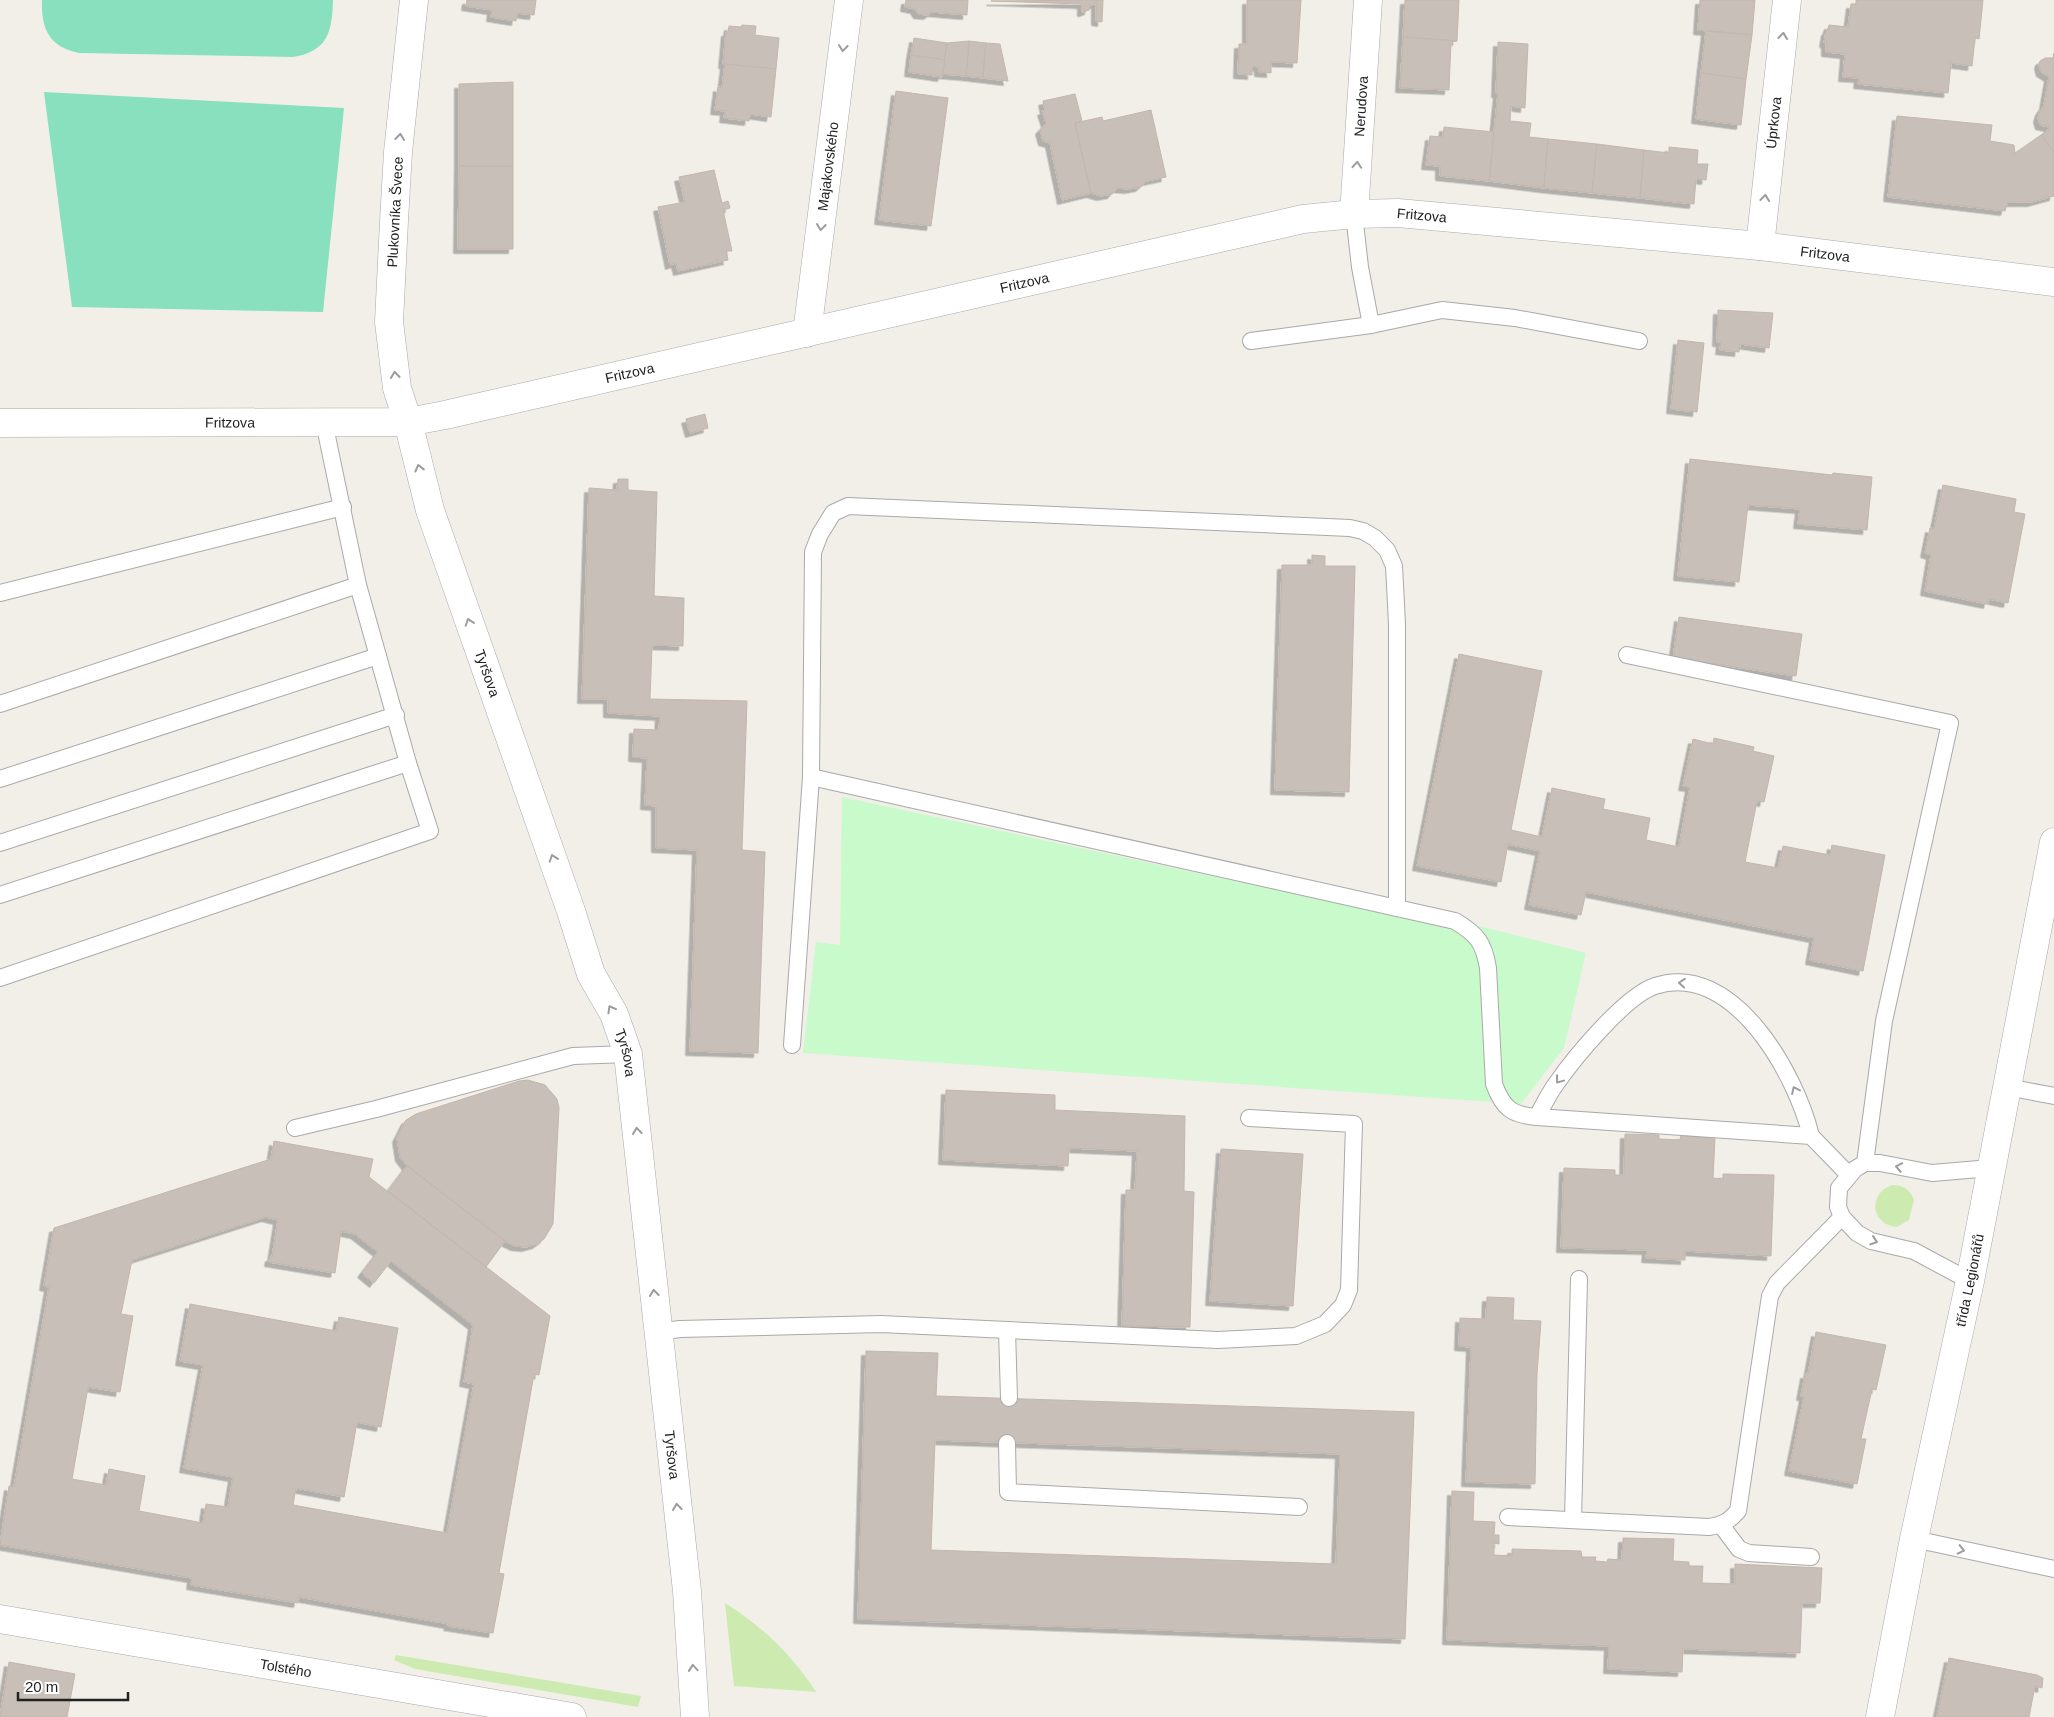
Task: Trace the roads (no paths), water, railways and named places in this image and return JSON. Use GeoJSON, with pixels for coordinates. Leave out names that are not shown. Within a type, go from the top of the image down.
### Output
{"type":"FeatureCollection","features":[{"type":"Feature","properties":{"kind":"street","name":"Plukovníka Švece"},"geometry":{"type":"LineString","coordinates":[[408,422],[397,388],[390,322],[398,152],[414,0]]}},
{"type":"Feature","properties":{"kind":"street","name":"Majakovského"},"geometry":{"type":"LineString","coordinates":[[807,332],[849,0]]}},
{"type":"Feature","properties":{"kind":"street","name":"Nerudova"},"geometry":{"type":"LineString","coordinates":[[1354,214],[1368,0]]}},
{"type":"Feature","properties":{"kind":"street","name":"Úprkova"},"geometry":{"type":"LineString","coordinates":[[1760,246],[1787,0]]}},
{"type":"Feature","properties":{"kind":"street","name":"Fritzova"},"geometry":{"type":"LineString","coordinates":[[0,423],[408,422],[1303,219],[1354,214],[1398,213],[1760,246],[2054,282]]}},
{"type":"Feature","properties":{"kind":"street","name":"Tyršova"},"geometry":{"type":"LineString","coordinates":[[408,422],[430,510],[568,902],[591,974],[614,1014],[628,1054],[687,1591],[695,1717]]}},
{"type":"Feature","properties":{"kind":"street","name":"třída Legionářů"},"geometry":{"type":"LineString","coordinates":[[1880,1717],[1914,1539],[1970,1281],[2054,842]]}},
{"type":"Feature","properties":{"kind":"street","name":"Tolstého"},"geometry":{"type":"LineString","coordinates":[[0,1619],[572,1717]]}},
{"type":"Feature","properties":{"kind":"street"},"geometry":{"type":"LineString","coordinates":[[0,1628],[36,1626]]}},
{"type":"Feature","properties":{"kind":"lane"},"geometry":{"type":"LineString","coordinates":[[1354,214],[1360,267],[1371,325]]}},
{"type":"Feature","properties":{"kind":"lane"},"geometry":{"type":"LineString","coordinates":[[1251,342],[1371,325],[1442,310],[1515,318],[1639,341]]}},
{"type":"Feature","properties":{"kind":"lane"},"geometry":{"type":"LineString","coordinates":[[0,978],[430,831],[408,763],[358,585],[324,422]]}},
{"type":"Feature","properties":{"kind":"lane"},"geometry":{"type":"LineString","coordinates":[[792,1045],[811,777],[813,552],[820,534],[833,513],[848,506],[1350,528],[1363,531],[1375,538],[1387,550],[1394,566],[1397,624],[1396,908]]}},
{"type":"Feature","properties":{"kind":"lane"},"geometry":{"type":"LineString","coordinates":[[0,593],[343,507]]}},
{"type":"Feature","properties":{"kind":"lane"},"geometry":{"type":"LineString","coordinates":[[0,704],[358,585]]}},
{"type":"Feature","properties":{"kind":"lane"},"geometry":{"type":"LineString","coordinates":[[1627,655],[1950,723],[1884,1020],[1865,1164]]}},
{"type":"Feature","properties":{"kind":"lane"},"geometry":{"type":"LineString","coordinates":[[0,780],[378,656]]}},
{"type":"Feature","properties":{"kind":"lane"},"geometry":{"type":"LineString","coordinates":[[0,843],[396,715]]}},
{"type":"Feature","properties":{"kind":"lane"},"geometry":{"type":"LineString","coordinates":[[0,895],[408,763]]}},
{"type":"Feature","properties":{"kind":"lane"},"geometry":{"type":"LineString","coordinates":[[811,777],[1455,921],[1468,929],[1477,938],[1485,951],[1488,968],[1494,1084],[1500,1100],[1511,1111],[1525,1116],[1811,1136]]}},
{"type":"Feature","properties":{"kind":"lane"},"geometry":{"type":"LineString","coordinates":[[1537,1117],[1556,1084],[1573,1062],[1603,1027],[1632,1000],[1652,987],[1669,982],[1688,983],[1708,989],[1726,998],[1742,1012],[1759,1033],[1792,1083],[1805,1112],[1811,1136],[1849,1175]]}},
{"type":"Feature","properties":{"kind":"lane"},"geometry":{"type":"LineString","coordinates":[[295,1128],[376,1109],[573,1056],[628,1054]]}},
{"type":"Feature","properties":{"kind":"lane"},"geometry":{"type":"LineString","coordinates":[[2007,1087],[2054,1096]]}},
{"type":"Feature","properties":{"kind":"lane"},"geometry":{"type":"LineString","coordinates":[[658,1332],[680,1329],[881,1324],[1218,1340],[1296,1336],[1325,1324],[1343,1305],[1349,1290],[1354,1124],[1249,1118]]}},
{"type":"Feature","properties":{"kind":"lane"},"geometry":{"type":"LineString","coordinates":[[1970,1281],[1914,1251],[1871,1241],[1857,1233],[1842,1217],[1837,1197],[1839,1188],[1849,1175],[1865,1164],[1880,1163],[1932,1173],[1991,1168]]}},
{"type":"Feature","properties":{"kind":"lane"},"geometry":{"type":"LineString","coordinates":[[1508,1517],[1709,1528],[1730,1520],[1738,1511],[1770,1296],[1777,1283],[1842,1217]]}},
{"type":"Feature","properties":{"kind":"lane"},"geometry":{"type":"LineString","coordinates":[[1573,1520],[1579,1278]]}},
{"type":"Feature","properties":{"kind":"lane"},"geometry":{"type":"LineString","coordinates":[[1007,1330],[1009,1398]]}},
{"type":"Feature","properties":{"kind":"lane"},"geometry":{"type":"LineString","coordinates":[[1007,1443],[1008,1492],[1299,1507]]}},
{"type":"Feature","properties":{"kind":"lane"},"geometry":{"type":"LineString","coordinates":[[1721,1525],[1739,1549],[1749,1554],[1811,1556]]}},
{"type":"Feature","properties":{"kind":"lane"},"geometry":{"type":"LineString","coordinates":[[1914,1539],[2054,1569]]}}]}
